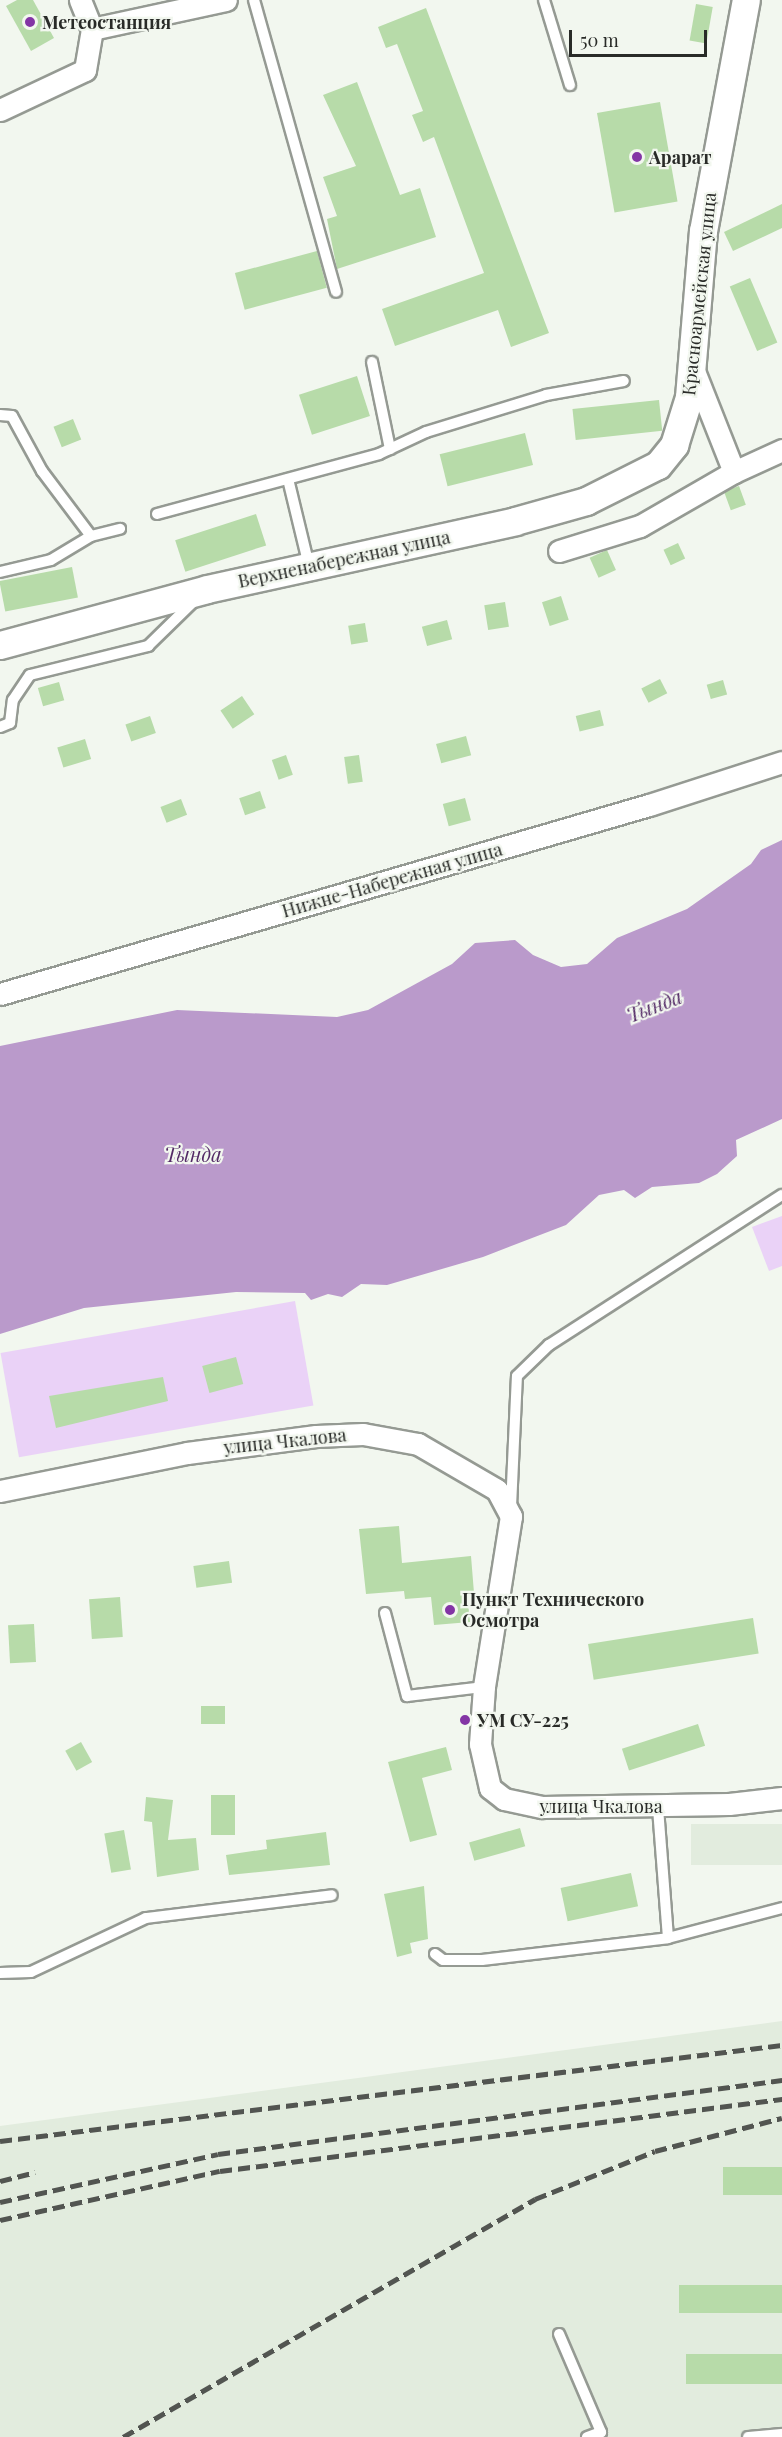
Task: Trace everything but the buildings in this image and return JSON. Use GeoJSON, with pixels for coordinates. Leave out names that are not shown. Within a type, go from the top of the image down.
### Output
{"type":"FeatureCollection","features":[{"type":"Feature","properties":{"kind":"street"},"geometry":{"type":"LineString","coordinates":[[0,110],[85,70],[92,29],[80,0]]}},
{"type":"Feature","properties":{"kind":"street"},"geometry":{"type":"LineString","coordinates":[[92,29],[226,0]]}},
{"type":"Feature","properties":{"kind":"street","name":"Красноармейская улица"},"geometry":{"type":"LineString","coordinates":[[674,445],[686,414],[703,231],[746,0]]}},
{"type":"Feature","properties":{"kind":"street"},"geometry":{"type":"LineString","coordinates":[[691,363],[734,472]]}},
{"type":"Feature","properties":{"kind":"street","name":"Верхненабережная улица"},"geometry":{"type":"LineString","coordinates":[[0,645],[207,589],[586,501],[658,465],[674,445]]}},
{"type":"Feature","properties":{"kind":"street"},"geometry":{"type":"LineString","coordinates":[[560,551],[640,526],[734,472],[782,450]]}},
{"type":"Feature","properties":{"kind":"street","name":"Нижне-Набережная улица"},"geometry":{"type":"LineString","coordinates":[[0,994],[649,806],[782,762]]}},
{"type":"Feature","properties":{"kind":"street","name":"улица Чкалова"},"geometry":{"type":"LineString","coordinates":[[0,1491],[218,1448],[363,1434],[418,1444],[457,1464],[497,1490],[511,1516],[484,1687],[482,1767],[490,1788],[504,1799],[542,1808],[658,1807],[782,1798]]}},
{"type":"Feature","properties":{"kind":"lane"},"geometry":{"type":"LineString","coordinates":[[254,0],[336,292]]}},
{"type":"Feature","properties":{"kind":"lane"},"geometry":{"type":"LineString","coordinates":[[544,0],[570,85]]}},
{"type":"Feature","properties":{"kind":"lane"},"geometry":{"type":"LineString","coordinates":[[372,362],[390,449]]}},
{"type":"Feature","properties":{"kind":"lane"},"geometry":{"type":"LineString","coordinates":[[157,514],[390,449],[426,432],[546,395],[624,381]]}},
{"type":"Feature","properties":{"kind":"lane"},"geometry":{"type":"LineString","coordinates":[[0,415],[12,416],[42,471],[91,536]]}},
{"type":"Feature","properties":{"kind":"lane"},"geometry":{"type":"LineString","coordinates":[[288,479],[309,566]]}},
{"type":"Feature","properties":{"kind":"lane"},"geometry":{"type":"LineString","coordinates":[[0,572],[51,560],[91,536],[120,528]]}},
{"type":"Feature","properties":{"kind":"lane"},"geometry":{"type":"LineString","coordinates":[[0,727],[10,723],[12,700],[30,675],[148,646],[207,589]]}},
{"type":"Feature","properties":{"kind":"lane"},"geometry":{"type":"LineString","coordinates":[[511,1516],[517,1376],[549,1345],[782,1195]]}},
{"type":"Feature","properties":{"kind":"lane"},"geometry":{"type":"LineString","coordinates":[[385,1613],[407,1695],[484,1687]]}},
{"type":"Feature","properties":{"kind":"lane"},"geometry":{"type":"LineString","coordinates":[[658,1807],[668,1938]]}},
{"type":"Feature","properties":{"kind":"lane"},"geometry":{"type":"LineString","coordinates":[[0,1973],[31,1972],[146,1918],[332,1895]]}},
{"type":"Feature","properties":{"kind":"lane"},"geometry":{"type":"LineString","coordinates":[[435,1954],[443,1960],[482,1960],[668,1938],[782,1908]]}},
{"type":"Feature","properties":{"kind":"lane"},"geometry":{"type":"LineString","coordinates":[[559,2334],[605,2435],[587,2437]]}},
{"type":"Feature","properties":{"kind":"lane"},"geometry":{"type":"LineString","coordinates":[[748,2437],[782,2433]]}},
{"type":"Feature","properties":{"kind":"shaded area"},"geometry":{"type":"Polygon","coordinates":[[[782,1216],[782,1266],[769,1271],[752,1227],[782,1216]]]}},
{"type":"Feature","properties":{"kind":"shaded area"},"geometry":{"type":"Polygon","coordinates":[[[295,1301],[313,1405],[19,1457],[1,1353],[295,1301]]]}},
{"type":"Feature","properties":{"kind":"shaded area"},"geometry":{"type":"Polygon","coordinates":[[[691,1824],[782,1824],[782,1865],[691,1865],[691,1824]]]}},
{"type":"Feature","properties":{"kind":"shaded area"},"geometry":{"type":"Polygon","coordinates":[[[782,2021],[782,2437],[0,2437],[0,2126],[782,2021]]]}},
{"type":"Feature","properties":{"kind":"water","name":"Тында"},"geometry":{"type":"Polygon","coordinates":[[[782,840],[782,1119],[736,1140],[737,1156],[717,1174],[699,1183],[652,1187],[635,1198],[624,1190],[599,1195],[566,1225],[483,1257],[387,1285],[361,1284],[342,1297],[328,1294],[311,1300],[305,1293],[236,1292],[84,1308],[0,1334],[0,1046],[177,1010],[337,1017],[368,1010],[452,964],[475,943],[515,940],[533,955],[561,967],[587,964],[617,938],[687,909],[751,864],[761,850],[782,840]]]}},
{"type":"Feature","properties":{"kind":"railway"},"geometry":{"type":"LineString","coordinates":[[0,2141],[782,2045]]}},
{"type":"Feature","properties":{"kind":"railway"},"geometry":{"type":"LineString","coordinates":[[0,2202],[218,2154],[782,2080]]}},
{"type":"Feature","properties":{"kind":"railway"},"geometry":{"type":"LineString","coordinates":[[0,2220],[220,2171],[782,2099]]}},
{"type":"Feature","properties":{"kind":"railway"},"geometry":{"type":"LineString","coordinates":[[123,2437],[535,2199],[655,2151],[782,2118]]}},
{"type":"Feature","properties":{"kind":"railway"},"geometry":{"type":"LineString","coordinates":[[0,2181],[35,2172]]}},
{"type":"Feature","properties":{"kind":"place","name":"Метеостанция"},"geometry":{"type":"Point","coordinates":[30,22]}},
{"type":"Feature","properties":{"kind":"place","name":"Арарат"},"geometry":{"type":"Point","coordinates":[637,157]}},
{"type":"Feature","properties":{"kind":"place","name":"Пункт Технического Осмотра"},"geometry":{"type":"Point","coordinates":[450,1610]}},
{"type":"Feature","properties":{"kind":"place","name":"УМ СУ-225"},"geometry":{"type":"Point","coordinates":[465,1720]}}]}
